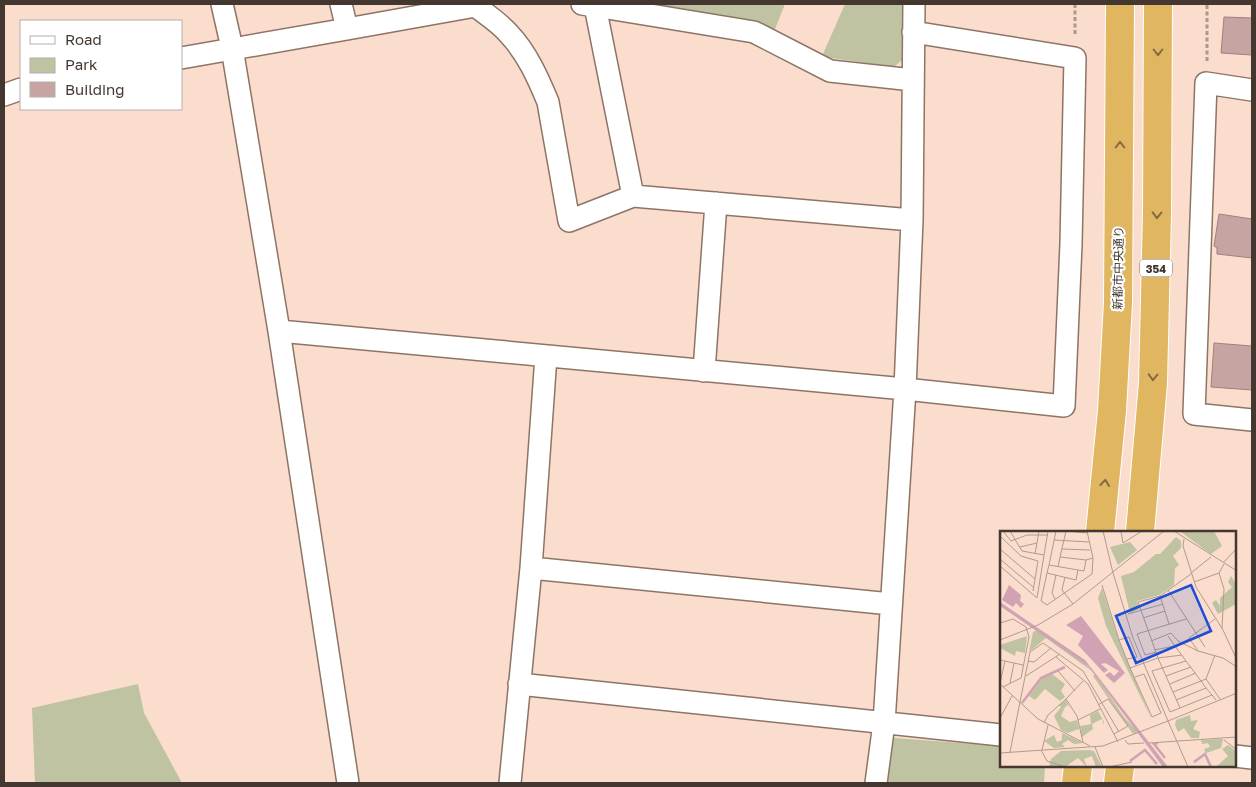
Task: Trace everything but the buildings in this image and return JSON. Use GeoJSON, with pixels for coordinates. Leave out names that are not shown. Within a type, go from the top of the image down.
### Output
{"type":"FeatureCollection","features":[{"type":"Feature","properties":{"kind":"highway","name":"新都市中央通り"},"geometry":{"type":"LineString","coordinates":[[1100,531],[1112,411],[1118,303],[1120,4]]}},
{"type":"Feature","properties":{"kind":"highway","name":"354"},"geometry":{"type":"LineString","coordinates":[[1140,531],[1152,383],[1157,212],[1158,4]]}},
{"type":"Feature","properties":{"kind":"highway"},"geometry":{"type":"LineString","coordinates":[[1076,783],[1078,767]]}},
{"type":"Feature","properties":{"kind":"highway"},"geometry":{"type":"LineString","coordinates":[[1118,783],[1120,767]]}},
{"type":"Feature","properties":{"kind":"street"},"geometry":{"type":"LineString","coordinates":[[222,4],[232,48],[279,331],[348,783]]}},
{"type":"Feature","properties":{"kind":"street"},"geometry":{"type":"LineString","coordinates":[[341,4],[347,29]]}},
{"type":"Feature","properties":{"kind":"street"},"geometry":{"type":"LineString","coordinates":[[182,58],[475,4],[510,34],[528,59],[541,84],[548,102],[569,221],[633,196],[912,220]]}},
{"type":"Feature","properties":{"kind":"street"},"geometry":{"type":"LineString","coordinates":[[633,196],[589,4],[754,32],[830,71],[914,80]]}},
{"type":"Feature","properties":{"kind":"street"},"geometry":{"type":"LineString","coordinates":[[876,783],[884,723],[905,389],[912,220],[914,4]]}},
{"type":"Feature","properties":{"kind":"street"},"geometry":{"type":"LineString","coordinates":[[279,331],[905,389],[1064,406],[1071,244],[1075,58],[914,32]]}},
{"type":"Feature","properties":{"kind":"street"},"geometry":{"type":"LineString","coordinates":[[1252,90],[1206,83],[1194,414],[1252,420]]}},
{"type":"Feature","properties":{"kind":"street"},"geometry":{"type":"LineString","coordinates":[[4,95],[20,90]]}},
{"type":"Feature","properties":{"kind":"street"},"geometry":{"type":"LineString","coordinates":[[704,371],[716,203]]}},
{"type":"Feature","properties":{"kind":"street"},"geometry":{"type":"LineString","coordinates":[[510,783],[531,568],[546,356]]}},
{"type":"Feature","properties":{"kind":"street"},"geometry":{"type":"LineString","coordinates":[[531,568],[891,604]]}},
{"type":"Feature","properties":{"kind":"street"},"geometry":{"type":"LineString","coordinates":[[520,684],[1000,735]]}},
{"type":"Feature","properties":{"kind":"street"},"geometry":{"type":"LineString","coordinates":[[1236,756],[1252,758]]}},
{"type":"Feature","properties":{"kind":"path"},"geometry":{"type":"LineString","coordinates":[[1074,4],[1075,58]]}},
{"type":"Feature","properties":{"kind":"path"},"geometry":{"type":"LineString","coordinates":[[1206,83],[1207,4]]}},
{"type":"Feature","properties":{"kind":"green space"},"geometry":{"type":"Polygon","coordinates":[[[650,4],[785,4],[775,29],[746,20],[650,4]]]}},
{"type":"Feature","properties":{"kind":"green space"},"geometry":{"type":"Polygon","coordinates":[[[845,4],[902,4],[902,60],[894,67],[831,58],[823,54],[845,4]]]}},
{"type":"Feature","properties":{"kind":"green space"},"geometry":{"type":"Polygon","coordinates":[[[138,684],[144,713],[182,783],[35,783],[32,708],[138,684]]]}},
{"type":"Feature","properties":{"kind":"green space"},"geometry":{"type":"Polygon","coordinates":[[[894,738],[1000,746],[1000,767],[1045,767],[1044,783],[881,783],[885,744],[894,738]]]}}]}
